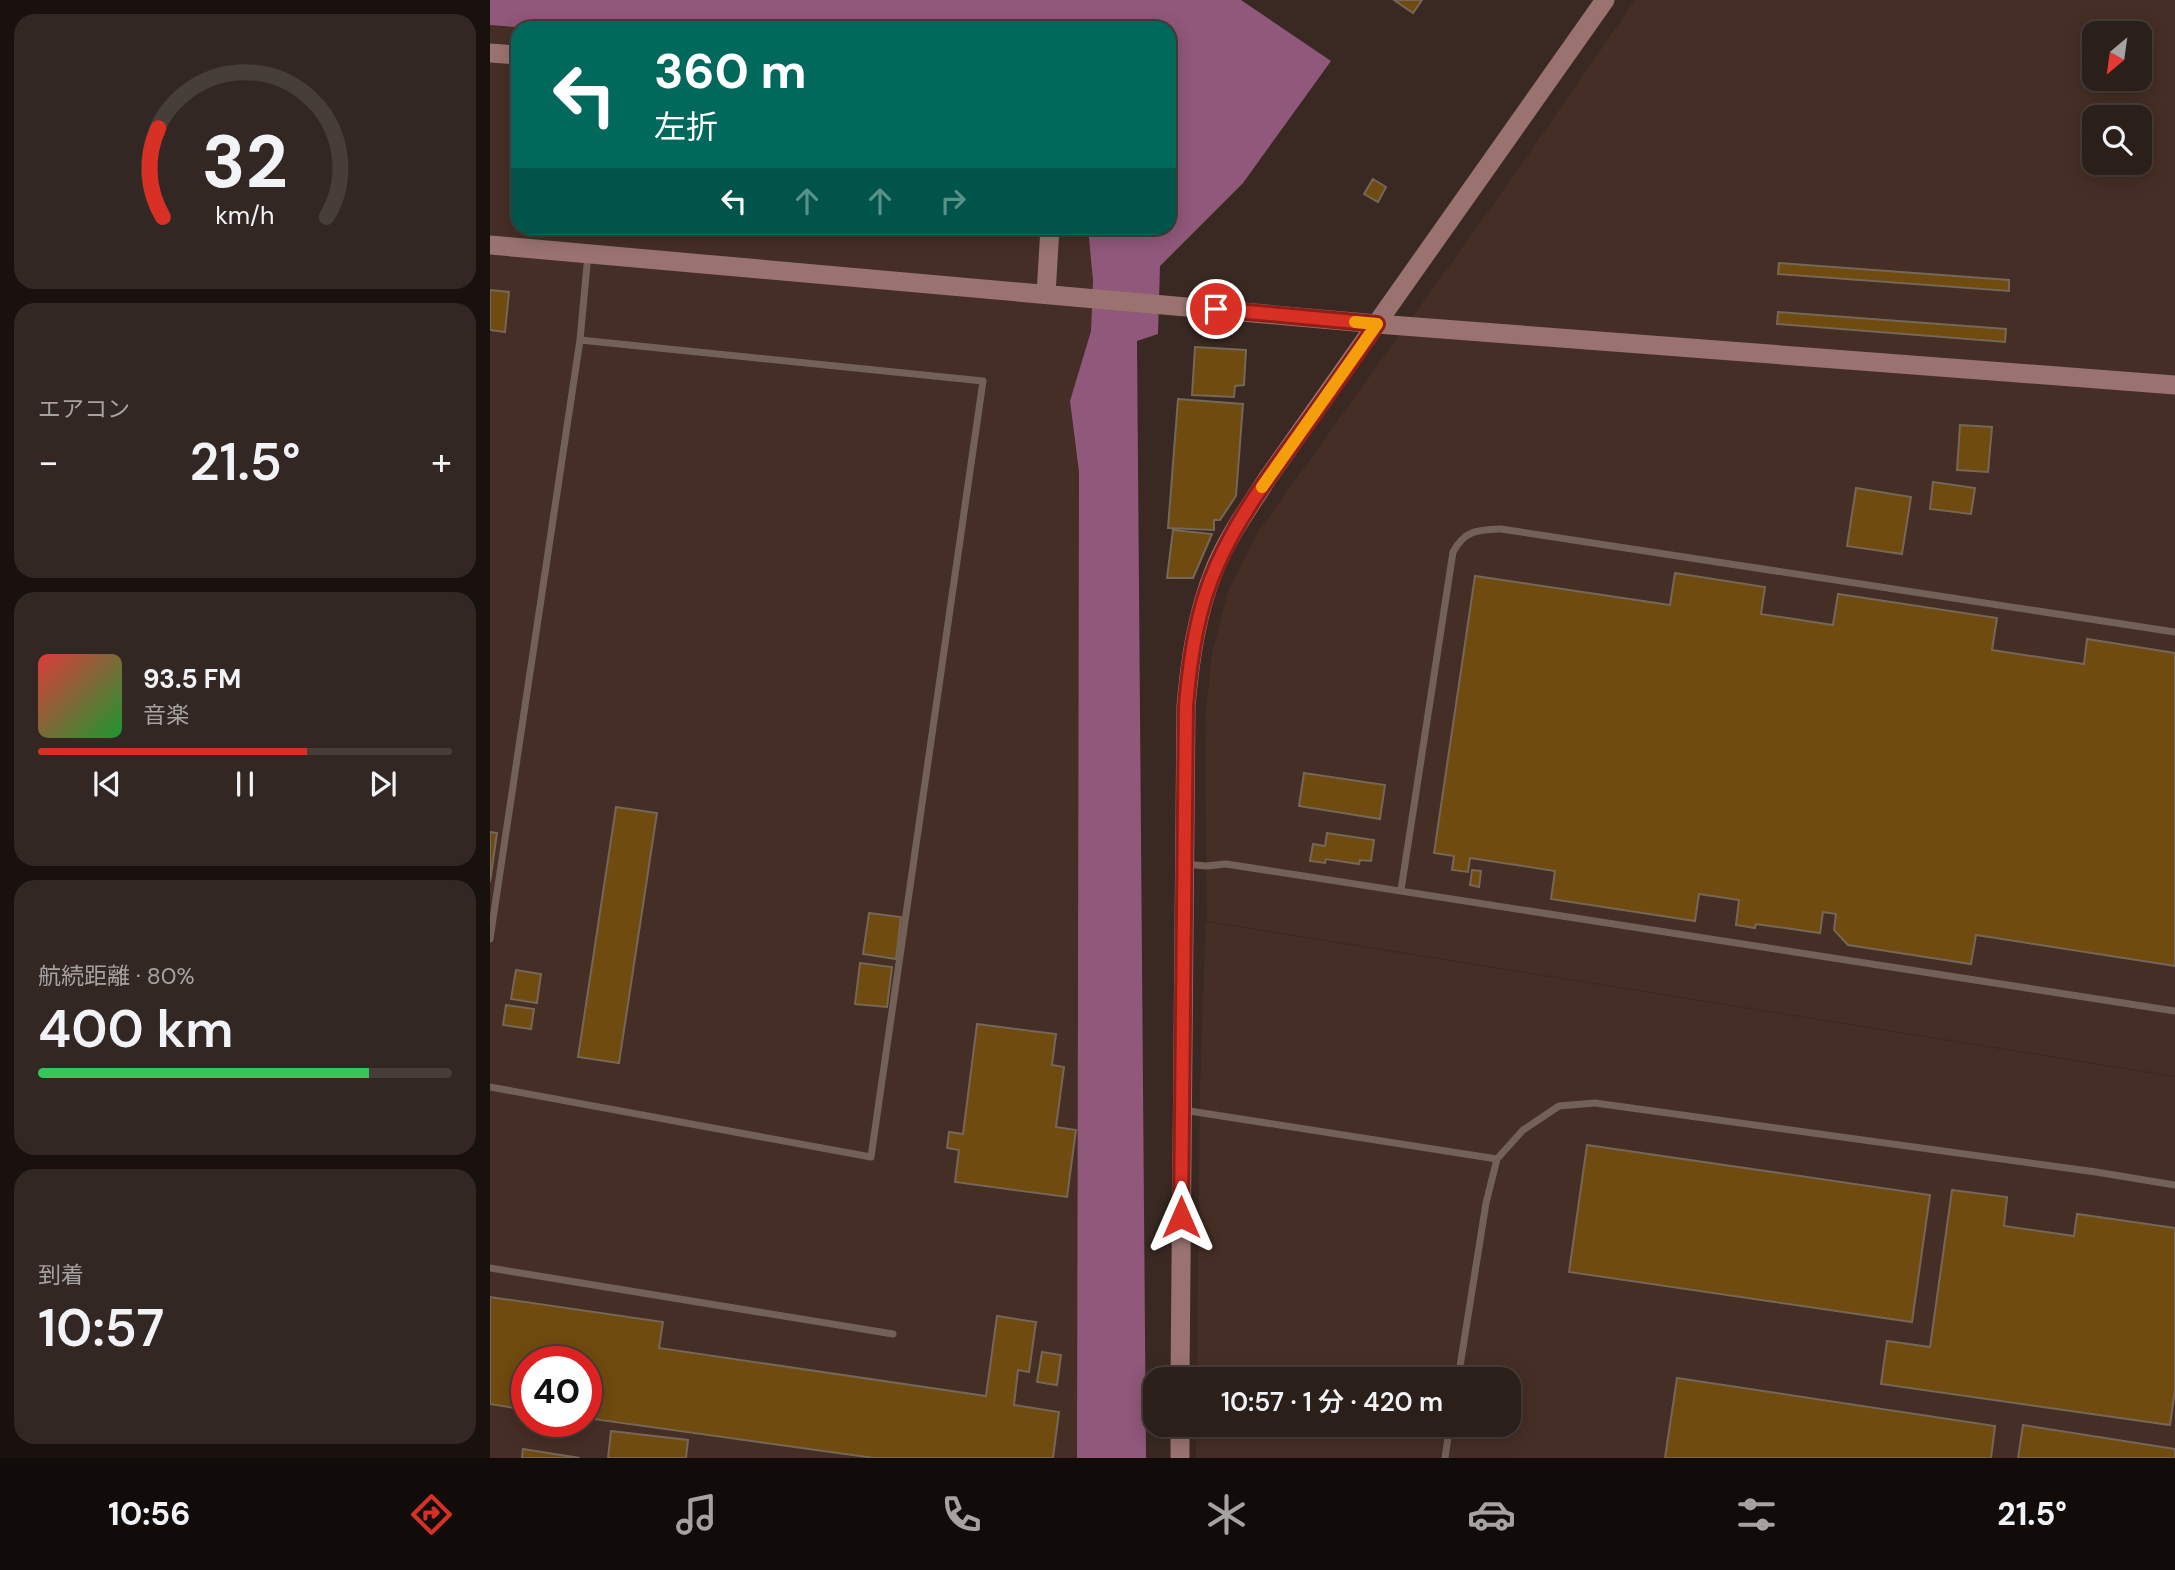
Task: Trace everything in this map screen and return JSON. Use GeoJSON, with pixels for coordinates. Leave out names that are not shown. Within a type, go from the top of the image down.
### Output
{"type":"FeatureCollection","features":[{"type":"Feature","properties":{"kind":"street"},"geometry":{"type":"LineString","coordinates":[[1180,1367],[1186,706],[1189,672],[1201,611],[1216,567],[1236,528],[1267,479],[1605,0]]}},
{"type":"Feature","properties":{"kind":"street"},"geometry":{"type":"LineString","coordinates":[[490,53],[511,54]]}},
{"type":"Feature","properties":{"kind":"street"},"geometry":{"type":"LineString","coordinates":[[1046,294],[1050,235]]}},
{"type":"Feature","properties":{"kind":"street"},"geometry":{"type":"LineString","coordinates":[[490,245],[1377,324],[2175,385]]}},
{"type":"Feature","properties":{"kind":"street"},"geometry":{"type":"LineString","coordinates":[[1180,1437],[1180,1458]]}},
{"type":"Feature","properties":{"kind":"lane"},"geometry":{"type":"LineString","coordinates":[[490,939],[580,340],[588,253]]}},
{"type":"Feature","properties":{"kind":"lane"},"geometry":{"type":"LineString","coordinates":[[490,1087],[871,1157],[984,381],[580,340]]}},
{"type":"Feature","properties":{"kind":"lane"},"geometry":{"type":"LineString","coordinates":[[1401,890],[1453,552],[1466,535],[1501,529],[2175,632]]}},
{"type":"Feature","properties":{"kind":"lane"},"geometry":{"type":"LineString","coordinates":[[1184,864],[1226,864],[2175,1011]]}},
{"type":"Feature","properties":{"kind":"lane"},"geometry":{"type":"LineString","coordinates":[[1460,1367],[1486,1203],[1497,1159],[1522,1129],[1559,1106],[1595,1103],[2175,1185]]}},
{"type":"Feature","properties":{"kind":"lane"},"geometry":{"type":"LineString","coordinates":[[1181,1110],[1497,1159]]}},
{"type":"Feature","properties":{"kind":"lane"},"geometry":{"type":"LineString","coordinates":[[490,1269],[893,1334]]}},
{"type":"Feature","properties":{"kind":"lane"},"geometry":{"type":"LineString","coordinates":[[1445,1458],[1448,1437]]}},
{"type":"Feature","properties":{"kind":"shaded area"},"geometry":{"type":"Polygon","coordinates":[[[490,0],[1241,0],[1331,61],[1243,183],[1160,266],[1158,334],[1137,341],[1145,1367],[1143,1367],[1143,1437],[1146,1437],[1146,1458],[1077,1458],[1079,472],[1070,401],[1091,331],[1093,281],[1089,235],[1176,235],[1176,21],[511,21],[511,27],[490,25],[490,0]]]}},
{"type":"Feature","properties":{"kind":"shaded area"},"geometry":{"type":"Polygon","coordinates":[[[1635,0],[2175,0],[2175,1076],[1207,921],[1205,718],[1212,653],[1228,591],[1258,532],[1517,171],[1635,0]]]}},
{"type":"Feature","properties":{"kind":"shaded area"},"geometry":{"type":"Polygon","coordinates":[[[490,25],[511,27],[511,235],[1089,235],[1093,281],[1091,331],[1070,401],[1079,472],[1077,1458],[490,1458],[490,25]]]}},
{"type":"Feature","properties":{"kind":"shaded area"},"geometry":{"type":"Polygon","coordinates":[[[1206,922],[2175,1077],[2175,1458],[1196,1458],[1196,1437],[1521,1437],[1521,1367],[1197,1367],[1200,1084],[1206,922]]]}},
{"type":"Feature","properties":{"kind":"building"},"geometry":{"type":"Polygon","coordinates":[[[1394,0],[1422,0],[1413,13],[1394,0]]]}},
{"type":"Feature","properties":{"kind":"building"},"geometry":{"type":"Polygon","coordinates":[[[1373,179],[1386,187],[1378,202],[1364,194],[1373,179]]]}},
{"type":"Feature","properties":{"kind":"building"},"geometry":{"type":"Polygon","coordinates":[[[1779,263],[2009,280],[2009,291],[1778,274],[1779,263]]]}},
{"type":"Feature","properties":{"kind":"building"},"geometry":{"type":"Polygon","coordinates":[[[490,290],[509,292],[505,332],[490,330],[490,290]]]}},
{"type":"Feature","properties":{"kind":"building"},"geometry":{"type":"Polygon","coordinates":[[[1778,312],[2006,329],[2005,342],[1777,324],[1778,312]]]}},
{"type":"Feature","properties":{"kind":"building"},"geometry":{"type":"Polygon","coordinates":[[[1195,347],[1246,350],[1244,385],[1235,386],[1234,397],[1192,395],[1195,347]]]}},
{"type":"Feature","properties":{"kind":"building"},"geometry":{"type":"Polygon","coordinates":[[[1178,399],[1243,404],[1236,496],[1220,520],[1214,520],[1214,530],[1168,528],[1178,399]]]}},
{"type":"Feature","properties":{"kind":"building"},"geometry":{"type":"Polygon","coordinates":[[[1960,425],[1992,427],[1988,472],[1957,470],[1960,425]]]}},
{"type":"Feature","properties":{"kind":"building"},"geometry":{"type":"Polygon","coordinates":[[[1933,482],[1975,488],[1971,514],[1930,509],[1933,482]]]}},
{"type":"Feature","properties":{"kind":"building"},"geometry":{"type":"Polygon","coordinates":[[[1856,488],[1911,497],[1902,554],[1847,546],[1856,488]]]}},
{"type":"Feature","properties":{"kind":"building"},"geometry":{"type":"Polygon","coordinates":[[[1173,530],[1212,534],[1193,578],[1167,578],[1173,530]]]}},
{"type":"Feature","properties":{"kind":"building"},"geometry":{"type":"Polygon","coordinates":[[[1675,573],[1765,587],[1761,614],[1833,625],[1838,594],[1997,618],[1992,650],[2084,664],[2087,639],[2175,653],[2175,966],[1976,935],[1971,964],[1848,945],[1834,930],[1836,914],[1823,912],[1820,933],[1756,924],[1755,928],[1736,925],[1739,900],[1699,894],[1695,921],[1551,899],[1555,871],[1470,858],[1468,872],[1452,870],[1454,856],[1434,853],[1475,576],[1670,605],[1675,573]]]}},
{"type":"Feature","properties":{"kind":"building"},"geometry":{"type":"Polygon","coordinates":[[[1304,773],[1385,785],[1380,819],[1299,806],[1304,773]]]}},
{"type":"Feature","properties":{"kind":"building"},"geometry":{"type":"Polygon","coordinates":[[[616,807],[657,813],[619,1063],[578,1057],[616,807]]]}},
{"type":"Feature","properties":{"kind":"building"},"geometry":{"type":"Polygon","coordinates":[[[490,832],[497,833],[490,882],[490,832]]]}},
{"type":"Feature","properties":{"kind":"building"},"geometry":{"type":"Polygon","coordinates":[[[1327,833],[1374,840],[1371,861],[1360,860],[1359,864],[1326,859],[1325,863],[1310,861],[1313,844],[1325,846],[1327,833]]]}},
{"type":"Feature","properties":{"kind":"building"},"geometry":{"type":"Polygon","coordinates":[[[1472,870],[1481,871],[1479,887],[1470,885],[1472,870]]]}},
{"type":"Feature","properties":{"kind":"building"},"geometry":{"type":"Polygon","coordinates":[[[869,913],[901,917],[896,959],[863,954],[869,913]]]}},
{"type":"Feature","properties":{"kind":"building"},"geometry":{"type":"Polygon","coordinates":[[[860,963],[892,967],[887,1007],[855,1004],[860,963]]]}},
{"type":"Feature","properties":{"kind":"building"},"geometry":{"type":"Polygon","coordinates":[[[516,970],[541,974],[537,1003],[511,999],[516,970]]]}},
{"type":"Feature","properties":{"kind":"building"},"geometry":{"type":"Polygon","coordinates":[[[506,1005],[534,1009],[531,1029],[503,1025],[506,1005]]]}},
{"type":"Feature","properties":{"kind":"building"},"geometry":{"type":"Polygon","coordinates":[[[977,1024],[1056,1034],[1052,1065],[1064,1067],[1056,1127],[1076,1130],[1067,1197],[955,1182],[959,1150],[947,1148],[949,1132],[963,1134],[977,1024]]]}},
{"type":"Feature","properties":{"kind":"building"},"geometry":{"type":"Polygon","coordinates":[[[1587,1145],[1930,1195],[1912,1322],[1569,1272],[1587,1145]]]}},
{"type":"Feature","properties":{"kind":"building"},"geometry":{"type":"Polygon","coordinates":[[[1952,1190],[2007,1197],[2004,1226],[2074,1236],[2077,1214],[2175,1228],[2175,1390],[2170,1425],[1881,1384],[1887,1341],[1930,1347],[1952,1190]]]}},
{"type":"Feature","properties":{"kind":"building"},"geometry":{"type":"Polygon","coordinates":[[[490,1297],[663,1322],[659,1348],[986,1396],[997,1316],[1036,1322],[1029,1372],[1018,1370],[1014,1405],[1059,1412],[1053,1458],[874,1458],[602,1420],[602,1346],[511,1346],[511,1407],[490,1404],[490,1297]]]}},
{"type":"Feature","properties":{"kind":"building"},"geometry":{"type":"Polygon","coordinates":[[[1042,1352],[1061,1355],[1057,1385],[1037,1382],[1042,1352]]]}},
{"type":"Feature","properties":{"kind":"building"},"geometry":{"type":"Polygon","coordinates":[[[1677,1378],[1995,1426],[1991,1458],[1665,1458],[1677,1378]]]}},
{"type":"Feature","properties":{"kind":"building"},"geometry":{"type":"Polygon","coordinates":[[[2023,1425],[2175,1449],[2175,1458],[2018,1458],[2023,1425]]]}},
{"type":"Feature","properties":{"kind":"building"},"geometry":{"type":"Polygon","coordinates":[[[611,1431],[688,1440],[686,1458],[608,1458],[611,1431]]]}},
{"type":"Feature","properties":{"kind":"building"},"geometry":{"type":"Polygon","coordinates":[[[523,1449],[580,1458],[522,1458],[523,1449]]]}},
{"type":"Feature","properties":{"kind":"slow traffic"},"geometry":{"type":"LineString","coordinates":[[1262,487],[1377,324],[1355,322]]}},
{"type":"Feature","properties":{"kind":"route"},"geometry":{"type":"LineString","coordinates":[[1181,1217],[1186,706],[1190,660],[1201,611],[1216,567],[1236,528],[1267,479],[1377,324],[1216,309]]}}]}
